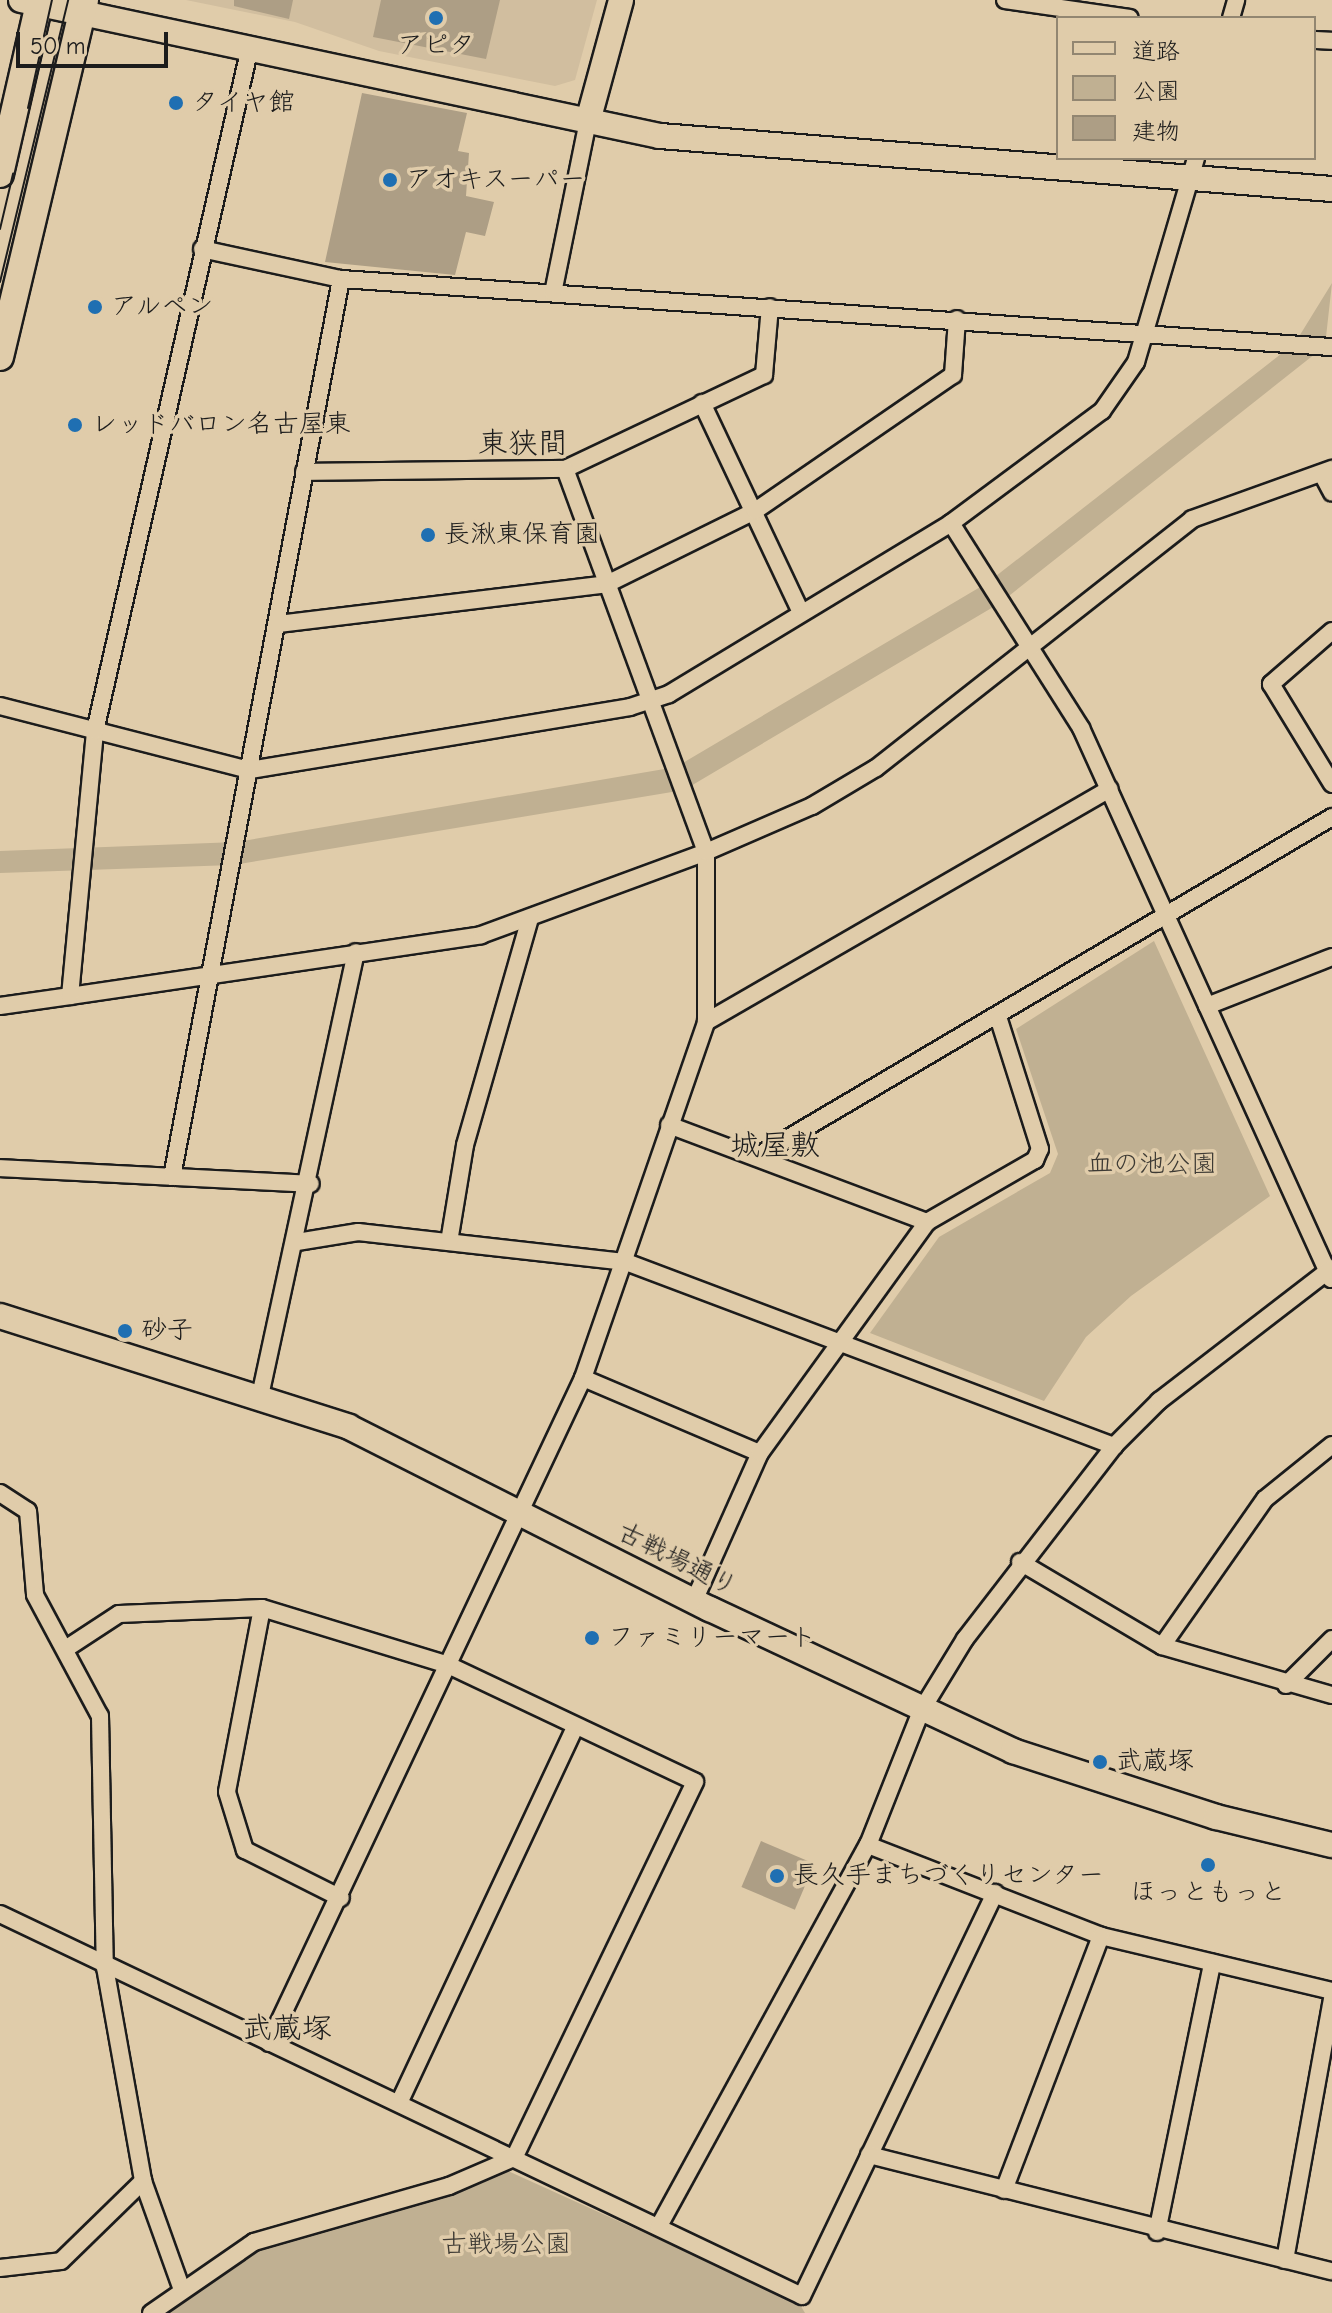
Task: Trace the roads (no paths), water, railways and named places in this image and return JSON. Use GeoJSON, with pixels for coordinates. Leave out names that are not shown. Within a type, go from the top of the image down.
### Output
{"type":"FeatureCollection","features":[{"type":"Feature","properties":{"kind":"main road"},"geometry":{"type":"LineString","coordinates":[[0,174],[33,1]]}},
{"type":"Feature","properties":{"kind":"main road"},"geometry":{"type":"LineString","coordinates":[[0,357],[83,6]]}},
{"type":"Feature","properties":{"kind":"street"},"geometry":{"type":"LineString","coordinates":[[553,293],[588,121],[621,0]]}},
{"type":"Feature","properties":{"kind":"street"},"geometry":{"type":"LineString","coordinates":[[1005,0],[1095,6],[1124,16]]}},
{"type":"Feature","properties":{"kind":"street"},"geometry":{"type":"LineString","coordinates":[[33,1],[83,6],[250,47],[588,121],[770,149],[1194,168],[1332,189]]}},
{"type":"Feature","properties":{"kind":"street"},"geometry":{"type":"LineString","coordinates":[[70,996],[95,731],[250,47]]}},
{"type":"Feature","properties":{"kind":"street"},"geometry":{"type":"LineString","coordinates":[[0,706],[250,770],[650,701],[951,523],[1102,411],[1123,388],[1147,330],[1194,168]]}},
{"type":"Feature","properties":{"kind":"street"},"geometry":{"type":"LineString","coordinates":[[202,249],[341,279],[1147,330],[1332,347]]}},
{"type":"Feature","properties":{"kind":"street"},"geometry":{"type":"LineString","coordinates":[[172,1177],[213,975],[341,279]]}},
{"type":"Feature","properties":{"kind":"street"},"geometry":{"type":"LineString","coordinates":[[304,472],[565,469],[764,375],[770,307]]}},
{"type":"Feature","properties":{"kind":"street"},"geometry":{"type":"LineString","coordinates":[[278,624],[607,584],[755,511],[953,375],[957,319]]}},
{"type":"Feature","properties":{"kind":"street"},"geometry":{"type":"LineString","coordinates":[[702,403],[800,610]]}},
{"type":"Feature","properties":{"kind":"street"},"geometry":{"type":"LineString","coordinates":[[269,2043],[341,1898],[518,1510],[583,1378],[626,1262],[669,1125],[706,1022],[706,852],[565,469]]}},
{"type":"Feature","properties":{"kind":"street"},"geometry":{"type":"LineString","coordinates":[[0,1006],[481,935],[706,852],[812,806],[876,768],[1192,519],[1327,471],[1332,493]]}},
{"type":"Feature","properties":{"kind":"street"},"geometry":{"type":"LineString","coordinates":[[659,2226],[868,1845],[921,1711],[1020,1562],[1114,1446],[1159,1401],[1330,1274],[1109,789],[1032,646],[951,523]]}},
{"type":"Feature","properties":{"kind":"street"},"geometry":{"type":"LineString","coordinates":[[1332,631],[1271,684],[1332,784]]}},
{"type":"Feature","properties":{"kind":"street"},"geometry":{"type":"LineString","coordinates":[[706,1022],[1109,789]]}},
{"type":"Feature","properties":{"kind":"street"},"geometry":{"type":"LineString","coordinates":[[756,1157],[999,1020],[1332,817]]}},
{"type":"Feature","properties":{"kind":"street"},"geometry":{"type":"LineString","coordinates":[[449,1242],[465,1145],[530,918]]}},
{"type":"Feature","properties":{"kind":"street"},"geometry":{"type":"LineString","coordinates":[[260,1396],[311,1184],[356,952]]}},
{"type":"Feature","properties":{"kind":"street"},"geometry":{"type":"LineString","coordinates":[[1207,1006],[1332,957]]}},
{"type":"Feature","properties":{"kind":"street"},"geometry":{"type":"LineString","coordinates":[[694,1601],[760,1453],[927,1222],[1035,1160],[1040,1149],[999,1020]]}},
{"type":"Feature","properties":{"kind":"street"},"geometry":{"type":"LineString","coordinates":[[669,1125],[927,1222]]}},
{"type":"Feature","properties":{"kind":"street"},"geometry":{"type":"LineString","coordinates":[[0,1168],[311,1184]]}},
{"type":"Feature","properties":{"kind":"street"},"geometry":{"type":"LineString","coordinates":[[297,1242],[358,1232],[626,1262],[843,1338],[1114,1446]]}},
{"type":"Feature","properties":{"kind":"street","name":"古戦場通り"},"geometry":{"type":"LineString","coordinates":[[0,1316],[260,1396],[349,1427],[694,1601],[921,1711],[1013,1751],[1201,1813],[1332,1845]]}},
{"type":"Feature","properties":{"kind":"street"},"geometry":{"type":"LineString","coordinates":[[583,1378],[760,1453]]}},
{"type":"Feature","properties":{"kind":"street"},"geometry":{"type":"LineString","coordinates":[[1162,1646],[1265,1499],[1332,1445]]}},
{"type":"Feature","properties":{"kind":"street"},"geometry":{"type":"LineString","coordinates":[[0,1493],[28,1511],[35,1595],[67,1648],[100,1716],[105,1967],[143,2181],[181,2287]]}},
{"type":"Feature","properties":{"kind":"street"},"geometry":{"type":"LineString","coordinates":[[1020,1562],[1162,1646],[1286,1685],[1332,1695]]}},
{"type":"Feature","properties":{"kind":"street"},"geometry":{"type":"LineString","coordinates":[[67,1648],[119,1614],[262,1608],[448,1665],[575,1728],[695,1782],[514,2158],[449,2186],[254,2242],[181,2287],[151,2313]]}},
{"type":"Feature","properties":{"kind":"street"},"geometry":{"type":"LineString","coordinates":[[262,1608],[227,1792],[245,1850],[341,1898]]}},
{"type":"Feature","properties":{"kind":"street"},"geometry":{"type":"LineString","coordinates":[[1286,1685],[1332,1639]]}},
{"type":"Feature","properties":{"kind":"street"},"geometry":{"type":"LineString","coordinates":[[399,2103],[575,1728]]}},
{"type":"Feature","properties":{"kind":"street"},"geometry":{"type":"LineString","coordinates":[[868,1845],[1101,1936],[1332,1991]]}},
{"type":"Feature","properties":{"kind":"street"},"geometry":{"type":"LineString","coordinates":[[0,1914],[105,1967],[399,2103],[802,2296],[995,1893]]}},
{"type":"Feature","properties":{"kind":"street"},"geometry":{"type":"LineString","coordinates":[[1004,2190],[1101,1936]]}},
{"type":"Feature","properties":{"kind":"street"},"geometry":{"type":"LineString","coordinates":[[1157,2232],[1212,1963]]}},
{"type":"Feature","properties":{"kind":"street"},"geometry":{"type":"LineString","coordinates":[[1285,2260],[1332,1999]]}},
{"type":"Feature","properties":{"kind":"street"},"geometry":{"type":"LineString","coordinates":[[869,2155],[1157,2232],[1332,2271]]}},
{"type":"Feature","properties":{"kind":"street"},"geometry":{"type":"LineString","coordinates":[[0,2268],[61,2261],[143,2181]]}},
{"type":"Feature","properties":{"kind":"tram line"},"geometry":{"type":"LineString","coordinates":[[28,108],[52,0]]}},
{"type":"Feature","properties":{"kind":"tram line"},"geometry":{"type":"LineString","coordinates":[[0,282],[68,0]]}},
{"type":"Feature","properties":{"kind":"tram line"},"geometry":{"type":"LineString","coordinates":[[0,229],[13,174]]}},
{"type":"Feature","properties":{"kind":"place","name":"アピタ"},"geometry":{"type":"Point","coordinates":[436,18]}},
{"type":"Feature","properties":{"kind":"place","name":"タイヤ館"},"geometry":{"type":"Point","coordinates":[176,103]}},
{"type":"Feature","properties":{"kind":"place","name":"アオキスーパー"},"geometry":{"type":"Point","coordinates":[390,180]}},
{"type":"Feature","properties":{"kind":"place","name":"アルペン"},"geometry":{"type":"Point","coordinates":[95,307]}},
{"type":"Feature","properties":{"kind":"place","name":"レッドバロン名古屋東"},"geometry":{"type":"Point","coordinates":[75,425]}},
{"type":"Feature","properties":{"kind":"place","name":"長湫東保育園"},"geometry":{"type":"Point","coordinates":[428,535]}},
{"type":"Feature","properties":{"kind":"place","name":"砂子"},"geometry":{"type":"Point","coordinates":[125,1331]}},
{"type":"Feature","properties":{"kind":"place","name":"ファミリーマート"},"geometry":{"type":"Point","coordinates":[592,1638]}},
{"type":"Feature","properties":{"kind":"place","name":"武蔵塚"},"geometry":{"type":"Point","coordinates":[1100,1762]}},
{"type":"Feature","properties":{"kind":"place","name":"ほっともっと"},"geometry":{"type":"Point","coordinates":[1208,1865]}},
{"type":"Feature","properties":{"kind":"place","name":"長久手まちづくりセンター"},"geometry":{"type":"Point","coordinates":[777,1876]}},
{"type":"Feature","properties":{"kind":"district","name":"東狭間"},"geometry":{"type":"Point","coordinates":[523,444]}},
{"type":"Feature","properties":{"kind":"district","name":"城屋敷"},"geometry":{"type":"Point","coordinates":[775,1146]}},
{"type":"Feature","properties":{"kind":"district","name":"武蔵塚"},"geometry":{"type":"Point","coordinates":[287,2029]}},
{"type":"Feature","properties":{"kind":"park label","name":"血の池公園"},"geometry":{"type":"Point","coordinates":[1152,1165]}},
{"type":"Feature","properties":{"kind":"park label","name":"古戦場公園"},"geometry":{"type":"Point","coordinates":[506,2245]}}]}
